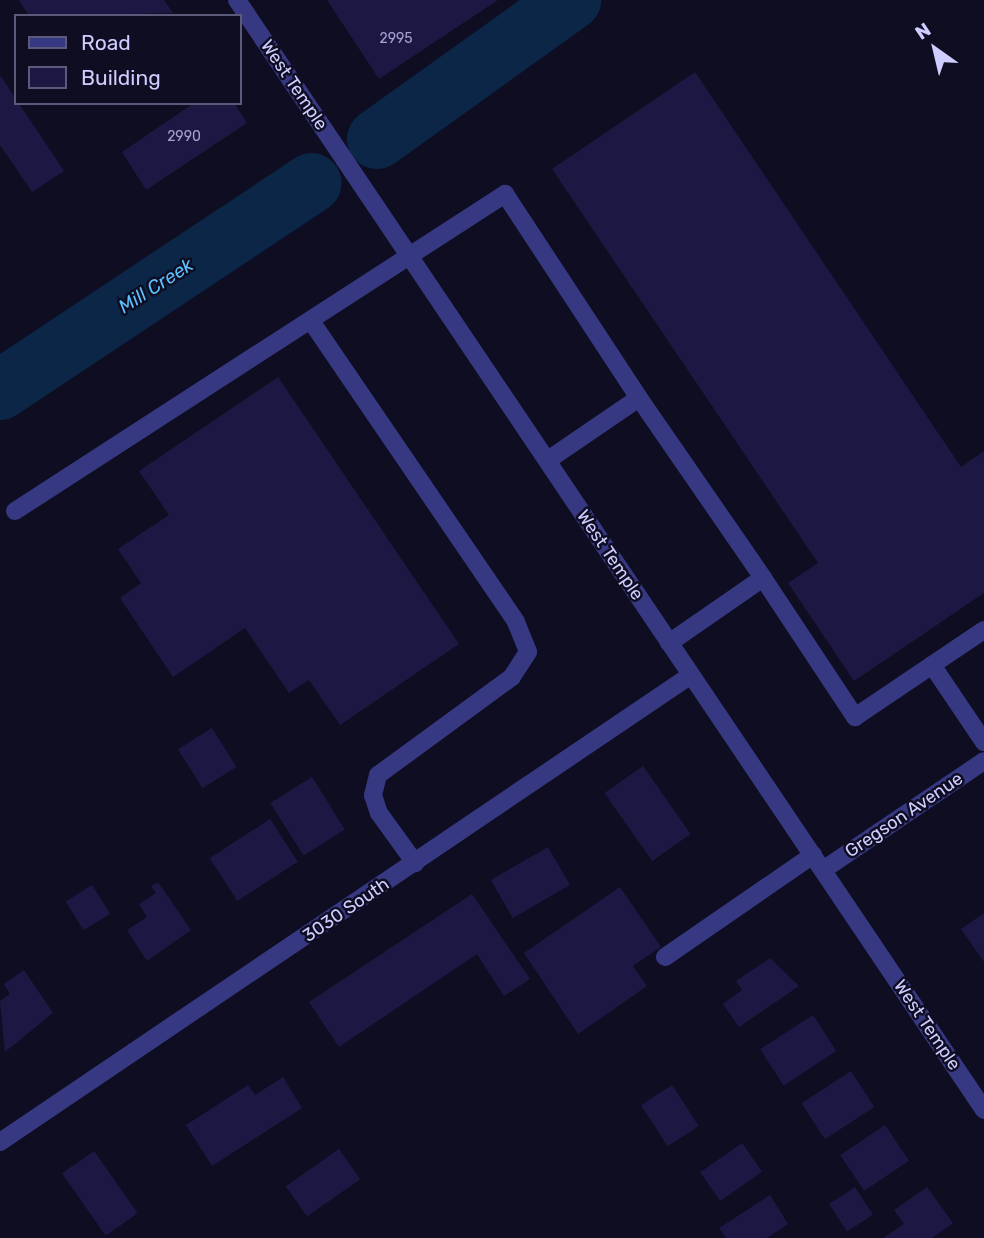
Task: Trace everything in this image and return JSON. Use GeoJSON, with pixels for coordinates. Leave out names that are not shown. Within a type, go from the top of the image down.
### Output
{"type":"FeatureCollection","features":[{"type":"Feature","properties":{"kind":"street","name":"West Temple"},"geometry":{"type":"LineString","coordinates":[[237,0],[984,1110]]}},
{"type":"Feature","properties":{"kind":"street"},"geometry":{"type":"LineString","coordinates":[[15,512],[505,194],[855,717],[984,630]]}},
{"type":"Feature","properties":{"kind":"street"},"geometry":{"type":"LineString","coordinates":[[312,321],[516,622],[528,652],[512,677],[378,775],[373,795],[379,813],[415,863]]}},
{"type":"Feature","properties":{"kind":"street"},"geometry":{"type":"LineString","coordinates":[[548,460],[639,398]]}},
{"type":"Feature","properties":{"kind":"street"},"geometry":{"type":"LineString","coordinates":[[669,642],[764,578]]}},
{"type":"Feature","properties":{"kind":"street"},"geometry":{"type":"LineString","coordinates":[[932,665],[984,742]]}},
{"type":"Feature","properties":{"kind":"street","name":"3030 South"},"geometry":{"type":"LineString","coordinates":[[0,1142],[691,675]]}},
{"type":"Feature","properties":{"kind":"street","name":"Gregson Avenue"},"geometry":{"type":"LineString","coordinates":[[823,870],[984,761]]}},
{"type":"Feature","properties":{"kind":"street"},"geometry":{"type":"LineString","coordinates":[[664,957],[813,855]]}},
{"type":"Feature","properties":{"kind":"building"},"geometry":{"type":"Polygon","coordinates":[[[19,0],[164,0],[173,13],[125,14],[28,14],[19,0]]]}},
{"type":"Feature","properties":{"kind":"building"},"geometry":{"type":"Polygon","coordinates":[[[327,0],[498,0],[379,79],[327,0]]]}},
{"type":"Feature","properties":{"kind":"building"},"geometry":{"type":"Polygon","coordinates":[[[695,72],[961,467],[984,451],[984,593],[854,681],[788,583],[818,563],[552,169],[695,72]]]}},
{"type":"Feature","properties":{"kind":"building"},"geometry":{"type":"Polygon","coordinates":[[[0,75],[14,96],[14,105],[20,105],[64,171],[32,192],[0,145],[0,75]]]}},
{"type":"Feature","properties":{"kind":"building"},"geometry":{"type":"Polygon","coordinates":[[[191,105],[235,105],[247,123],[146,190],[122,152],[191,105]]]}},
{"type":"Feature","properties":{"kind":"building"},"geometry":{"type":"Polygon","coordinates":[[[278,377],[459,644],[340,725],[309,680],[289,693],[245,628],[173,677],[120,598],[141,583],[118,549],[169,515],[139,471],[278,377]]]}},
{"type":"Feature","properties":{"kind":"building"},"geometry":{"type":"Polygon","coordinates":[[[212,728],[236,767],[202,788],[178,749],[212,728]]]}},
{"type":"Feature","properties":{"kind":"building"},"geometry":{"type":"Polygon","coordinates":[[[643,766],[691,834],[652,861],[604,793],[643,766]]]}},
{"type":"Feature","properties":{"kind":"building"},"geometry":{"type":"Polygon","coordinates":[[[312,777],[345,830],[303,856],[270,803],[312,777]]]}},
{"type":"Feature","properties":{"kind":"building"},"geometry":{"type":"Polygon","coordinates":[[[270,819],[298,862],[237,901],[210,858],[270,819]]]}},
{"type":"Feature","properties":{"kind":"building"},"geometry":{"type":"Polygon","coordinates":[[[548,847],[570,885],[513,918],[491,880],[548,847]]]}},
{"type":"Feature","properties":{"kind":"building"},"geometry":{"type":"Polygon","coordinates":[[[158,882],[191,930],[147,961],[127,930],[147,917],[139,904],[156,893],[151,886],[158,882]]]}},
{"type":"Feature","properties":{"kind":"building"},"geometry":{"type":"Polygon","coordinates":[[[92,885],[110,914],[84,930],[66,901],[92,885]]]}},
{"type":"Feature","properties":{"kind":"building"},"geometry":{"type":"Polygon","coordinates":[[[620,887],[661,947],[633,966],[647,986],[578,1034],[524,953],[620,887]]]}},
{"type":"Feature","properties":{"kind":"building"},"geometry":{"type":"Polygon","coordinates":[[[472,894],[530,979],[504,996],[477,954],[339,1047],[309,1002],[472,894]]]}},
{"type":"Feature","properties":{"kind":"building"},"geometry":{"type":"Polygon","coordinates":[[[984,913],[984,962],[961,929],[984,913]]]}},
{"type":"Feature","properties":{"kind":"building"},"geometry":{"type":"Polygon","coordinates":[[[770,958],[799,986],[739,1027],[723,1004],[742,990],[736,981],[770,958]]]}},
{"type":"Feature","properties":{"kind":"building"},"geometry":{"type":"Polygon","coordinates":[[[24,970],[53,1013],[5,1052],[0,1001],[10,994],[4,984],[24,970]]]}},
{"type":"Feature","properties":{"kind":"building"},"geometry":{"type":"Polygon","coordinates":[[[813,1015],[836,1051],[784,1085],[760,1049],[813,1015]]]}},
{"type":"Feature","properties":{"kind":"building"},"geometry":{"type":"Polygon","coordinates":[[[851,1071],[874,1107],[825,1139],[802,1103],[851,1071]]]}},
{"type":"Feature","properties":{"kind":"building"},"geometry":{"type":"Polygon","coordinates":[[[283,1077],[302,1108],[212,1166],[186,1125],[248,1085],[255,1095],[283,1077]]]}},
{"type":"Feature","properties":{"kind":"building"},"geometry":{"type":"Polygon","coordinates":[[[672,1085],[699,1126],[668,1146],[641,1105],[672,1085]]]}},
{"type":"Feature","properties":{"kind":"building"},"geometry":{"type":"Polygon","coordinates":[[[885,1125],[909,1161],[864,1191],[840,1155],[885,1125]]]}},
{"type":"Feature","properties":{"kind":"building"},"geometry":{"type":"Polygon","coordinates":[[[742,1143],[762,1172],[720,1201],[700,1172],[742,1143]]]}},
{"type":"Feature","properties":{"kind":"building"},"geometry":{"type":"Polygon","coordinates":[[[339,1149],[360,1179],[307,1217],[286,1186],[339,1149]]]}},
{"type":"Feature","properties":{"kind":"building"},"geometry":{"type":"Polygon","coordinates":[[[94,1151],[138,1213],[106,1236],[62,1173],[94,1151]]]}},
{"type":"Feature","properties":{"kind":"building"},"geometry":{"type":"Polygon","coordinates":[[[855,1187],[873,1215],[847,1232],[829,1204],[855,1187]]]}},
{"type":"Feature","properties":{"kind":"building"},"geometry":{"type":"Polygon","coordinates":[[[927,1187],[953,1223],[932,1238],[883,1238],[904,1224],[894,1210],[927,1187]]]}},
{"type":"Feature","properties":{"kind":"building"},"geometry":{"type":"Polygon","coordinates":[[[770,1195],[788,1224],[767,1238],[726,1238],[719,1228],[770,1195]]]}},
{"type":"Feature","properties":{"kind":"waterway","name":"Mill Creek"},"geometry":{"type":"LineString","coordinates":[[377,139],[571,0]]}},
{"type":"Feature","properties":{"kind":"waterway","name":"Mill Creek"},"geometry":{"type":"LineString","coordinates":[[0,390],[312,183]]}}]}
